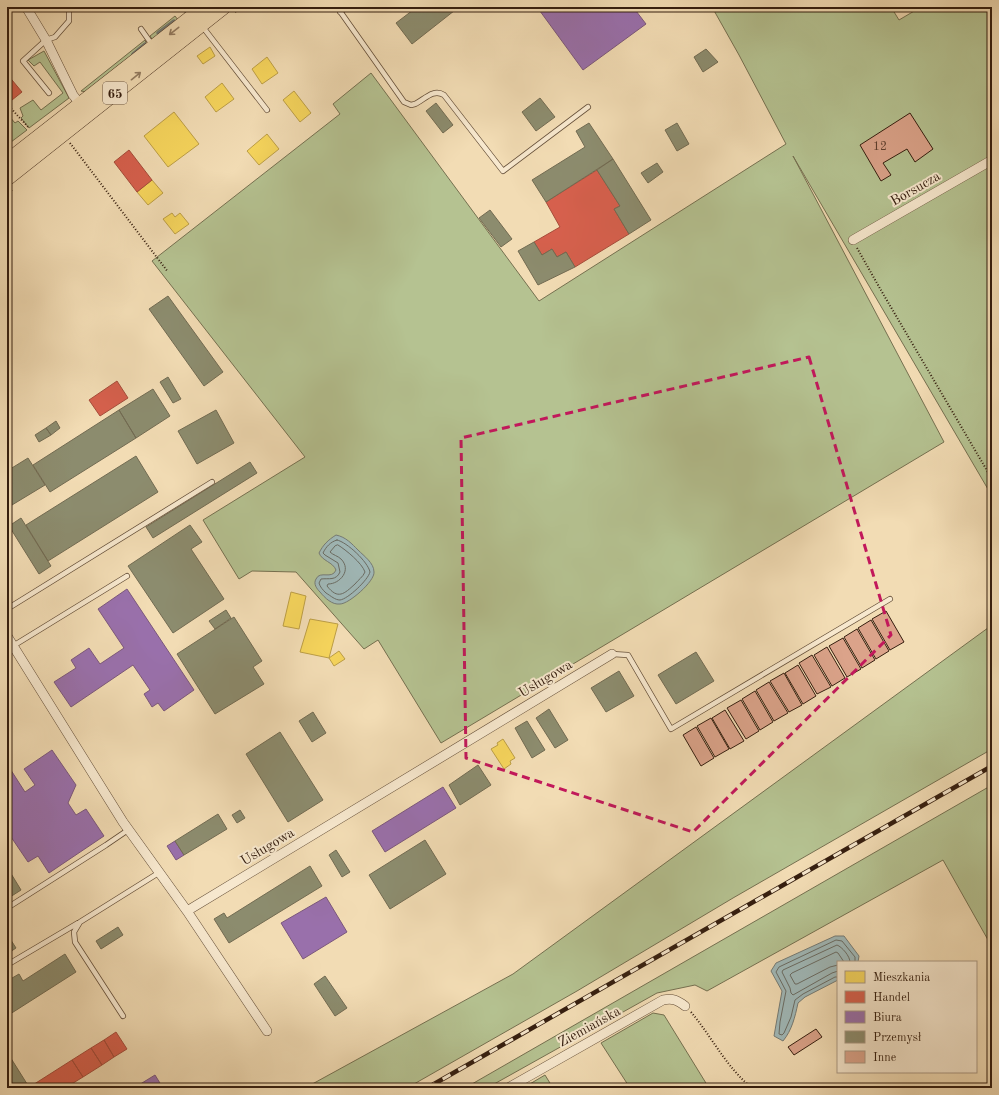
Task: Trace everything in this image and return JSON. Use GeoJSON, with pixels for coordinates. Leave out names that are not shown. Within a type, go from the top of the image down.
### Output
{"type":"FeatureCollection","features":[{"type":"Feature","properties":{"kind":"main road","name":"65"},"geometry":{"type":"LineString","coordinates":[[7,162],[85,110],[158,52],[200,16],[223,7]]}},
{"type":"Feature","properties":{"kind":"main road","name":"65"},"geometry":{"type":"LineString","coordinates":[[7,178],[63,134],[85,110]]}},
{"type":"Feature","properties":{"kind":"main road"},"geometry":{"type":"LineString","coordinates":[[7,172],[85,110]]}},
{"type":"Feature","properties":{"kind":"street"},"geometry":{"type":"LineString","coordinates":[[26,7],[46,40],[73,95],[85,110]]}},
{"type":"Feature","properties":{"kind":"street","name":"Borsucza"},"geometry":{"type":"LineString","coordinates":[[853,240],[992,160]]}},
{"type":"Feature","properties":{"kind":"street"},"geometry":{"type":"LineString","coordinates":[[7,636],[129,830],[187,911],[267,1031]]}},
{"type":"Feature","properties":{"kind":"street","name":"Usługowa"},"geometry":{"type":"LineString","coordinates":[[187,911],[612,654]]}},
{"type":"Feature","properties":{"kind":"street","name":"Ziemiańska"},"geometry":{"type":"LineString","coordinates":[[508,1088],[663,1000],[678,1000],[685,1006]]}},
{"type":"Feature","properties":{"kind":"lane"},"geometry":{"type":"LineString","coordinates":[[48,93],[23,61],[46,40],[55,37],[69,21],[68,7]]}},
{"type":"Feature","properties":{"kind":"lane"},"geometry":{"type":"LineString","coordinates":[[337,7],[404,102],[411,105],[415,104],[433,92],[444,95],[503,171],[588,107]]}},
{"type":"Feature","properties":{"kind":"lane"},"geometry":{"type":"LineString","coordinates":[[340,12],[347,7]]}},
{"type":"Feature","properties":{"kind":"lane"},"geometry":{"type":"LineString","coordinates":[[200,16],[267,110]]}},
{"type":"Feature","properties":{"kind":"lane"},"geometry":{"type":"LineString","coordinates":[[141,29],[158,52]]}},
{"type":"Feature","properties":{"kind":"lane"},"geometry":{"type":"LineString","coordinates":[[7,609],[212,482]]}},
{"type":"Feature","properties":{"kind":"lane"},"geometry":{"type":"LineString","coordinates":[[13,646],[127,576]]}},
{"type":"Feature","properties":{"kind":"lane","name":"Usługowa"},"geometry":{"type":"LineString","coordinates":[[612,654],[628,655],[671,729],[890,599]]}},
{"type":"Feature","properties":{"kind":"lane"},"geometry":{"type":"LineString","coordinates":[[7,908],[129,830]]}},
{"type":"Feature","properties":{"kind":"lane"},"geometry":{"type":"LineString","coordinates":[[7,965],[160,872]]}},
{"type":"Feature","properties":{"kind":"lane"},"geometry":{"type":"LineString","coordinates":[[80,922],[74,932],[75,942],[123,1016]]}},
{"type":"Feature","properties":{"kind":"path"},"geometry":{"type":"LineString","coordinates":[[8,104],[30,128]]}},
{"type":"Feature","properties":{"kind":"path"},"geometry":{"type":"LineString","coordinates":[[63,134],[168,272]]}},
{"type":"Feature","properties":{"kind":"path"},"geometry":{"type":"LineString","coordinates":[[853,240],[992,479]]}},
{"type":"Feature","properties":{"kind":"path"},"geometry":{"type":"LineString","coordinates":[[685,1006],[732,1069],[752,1088]]}},
{"type":"Feature","properties":{"kind":"highlighted area"},"geometry":{"type":"Polygon","coordinates":[[[809,357],[891,635],[693,832],[466,758],[461,438],[809,357]]]}},
{"type":"Feature","properties":{"kind":"green space"},"geometry":{"type":"Polygon","coordinates":[[[712,7],[891,7],[899,20],[921,7],[992,7],[992,496],[793,156],[944,442],[441,743],[378,640],[364,649],[296,572],[252,571],[239,579],[203,520],[305,457],[152,261],[340,114],[333,104],[371,73],[539,301],[786,144],[712,7]]]}},
{"type":"Feature","properties":{"kind":"green space"},"geometry":{"type":"Polygon","coordinates":[[[175,16],[178,20],[156,40],[152,39],[150,36],[175,16]]]}},
{"type":"Feature","properties":{"kind":"green space"},"geometry":{"type":"Polygon","coordinates":[[[145,40],[147,46],[92,93],[81,91],[145,40]]]}},
{"type":"Feature","properties":{"kind":"green space"},"geometry":{"type":"Polygon","coordinates":[[[44,51],[69,98],[29,128],[21,118],[23,116],[20,108],[33,100],[41,110],[63,93],[40,62],[34,66],[28,60],[44,51]]]}},
{"type":"Feature","properties":{"kind":"green space"},"geometry":{"type":"Polygon","coordinates":[[[9,116],[15,123],[18,121],[27,130],[7,145],[7,117],[9,116]]]}},
{"type":"Feature","properties":{"kind":"green space"},"geometry":{"type":"Polygon","coordinates":[[[992,625],[992,749],[733,898],[577,991],[407,1088],[305,1088],[513,974],[992,625]]]}},
{"type":"Feature","properties":{"kind":"green space"},"geometry":{"type":"Polygon","coordinates":[[[992,785],[992,947],[943,860],[707,991],[695,985],[657,993],[487,1088],[465,1088],[992,785]]]}},
{"type":"Feature","properties":{"kind":"green space"},"geometry":{"type":"Polygon","coordinates":[[[653,1013],[664,1015],[709,1088],[630,1088],[601,1043],[653,1013]]]}},
{"type":"Feature","properties":{"kind":"green space"},"geometry":{"type":"Polygon","coordinates":[[[545,1075],[553,1088],[523,1088],[545,1075]]]}},
{"type":"Feature","properties":{"kind":"water"},"geometry":{"type":"Polygon","coordinates":[[[336,535],[343,537],[366,557],[374,569],[373,576],[366,586],[355,596],[340,604],[326,599],[315,583],[318,576],[332,574],[336,570],[335,567],[320,556],[319,553],[326,543],[336,535]]]}},
{"type":"Feature","properties":{"kind":"water"},"geometry":{"type":"Polygon","coordinates":[[[835,936],[844,936],[859,956],[858,961],[837,961],[837,981],[805,997],[798,1003],[791,1028],[783,1041],[774,1036],[782,991],[771,971],[776,963],[835,936]]]}},
{"type":"Feature","properties":{"kind":"building: Mieszkania"},"geometry":{"type":"Polygon","coordinates":[[[210,47],[215,56],[203,64],[197,56],[210,47]]]}},
{"type":"Feature","properties":{"kind":"building: Mieszkania"},"geometry":{"type":"Polygon","coordinates":[[[267,57],[278,73],[262,84],[252,69],[267,57]]]}},
{"type":"Feature","properties":{"kind":"building: Mieszkania"},"geometry":{"type":"Polygon","coordinates":[[[222,83],[234,99],[216,112],[205,97],[222,83]]]}},
{"type":"Feature","properties":{"kind":"building: Mieszkania"},"geometry":{"type":"Polygon","coordinates":[[[294,91],[311,113],[300,122],[283,100],[294,91]]]}},
{"type":"Feature","properties":{"kind":"building: Mieszkania"},"geometry":{"type":"Polygon","coordinates":[[[174,112],[199,144],[168,167],[144,136],[174,112]]]}},
{"type":"Feature","properties":{"kind":"building: Mieszkania"},"geometry":{"type":"Polygon","coordinates":[[[267,134],[279,149],[259,165],[247,151],[267,134]]]}},
{"type":"Feature","properties":{"kind":"building: Mieszkania"},"geometry":{"type":"Polygon","coordinates":[[[152,180],[163,193],[148,205],[137,192],[152,180]]]}},
{"type":"Feature","properties":{"kind":"building: Mieszkania"},"geometry":{"type":"Polygon","coordinates":[[[172,213],[175,217],[180,213],[189,224],[175,234],[163,219],[172,213]]]}},
{"type":"Feature","properties":{"kind":"building: Mieszkania"},"geometry":{"type":"Polygon","coordinates":[[[291,592],[306,596],[299,629],[283,626],[291,592]]]}},
{"type":"Feature","properties":{"kind":"building: Mieszkania"},"geometry":{"type":"Polygon","coordinates":[[[310,619],[338,624],[329,658],[300,652],[310,619]]]}},
{"type":"Feature","properties":{"kind":"building: Mieszkania"},"geometry":{"type":"Polygon","coordinates":[[[339,651],[345,659],[334,666],[329,658],[339,651]]]}},
{"type":"Feature","properties":{"kind":"building: Mieszkania"},"geometry":{"type":"Polygon","coordinates":[[[503,739],[515,758],[510,761],[511,764],[504,769],[491,749],[498,745],[497,743],[503,739]]]}},
{"type":"Feature","properties":{"kind":"building: Handel"},"geometry":{"type":"Polygon","coordinates":[[[7,74],[22,92],[7,104],[7,74]]]}},
{"type":"Feature","properties":{"kind":"building: Handel"},"geometry":{"type":"Polygon","coordinates":[[[129,150],[152,180],[137,192],[114,162],[129,150]]]}},
{"type":"Feature","properties":{"kind":"building: Handel"},"geometry":{"type":"Polygon","coordinates":[[[597,170],[620,206],[614,209],[629,234],[575,267],[566,252],[557,257],[552,249],[542,255],[534,242],[560,227],[546,202],[597,170]]]}},
{"type":"Feature","properties":{"kind":"building: Handel"},"geometry":{"type":"Polygon","coordinates":[[[117,381],[128,398],[100,416],[89,400],[117,381]]]}},
{"type":"Feature","properties":{"kind":"building: Handel"},"geometry":{"type":"Polygon","coordinates":[[[116,1032],[127,1049],[114,1057],[104,1040],[116,1032]]]}},
{"type":"Feature","properties":{"kind":"building: Handel"},"geometry":{"type":"Polygon","coordinates":[[[104,1040],[114,1057],[102,1065],[91,1048],[104,1040]]]}},
{"type":"Feature","properties":{"kind":"building: Handel"},"geometry":{"type":"Polygon","coordinates":[[[91,1048],[102,1065],[83,1077],[72,1060],[91,1048]]]}},
{"type":"Feature","properties":{"kind":"building: Handel"},"geometry":{"type":"Polygon","coordinates":[[[72,1060],[83,1077],[65,1088],[28,1088],[72,1060]]]}},
{"type":"Feature","properties":{"kind":"building: Biura"},"geometry":{"type":"Polygon","coordinates":[[[537,7],[633,7],[646,24],[583,70],[537,7]]]}},
{"type":"Feature","properties":{"kind":"building: Biura"},"geometry":{"type":"Polygon","coordinates":[[[127,589],[194,690],[164,711],[158,703],[152,707],[144,694],[150,690],[133,665],[71,707],[54,682],[76,668],[71,660],[89,648],[100,664],[124,648],[98,609],[127,589]]]}},
{"type":"Feature","properties":{"kind":"building: Biura"},"geometry":{"type":"Polygon","coordinates":[[[52,750],[76,785],[68,803],[76,815],[86,809],[104,836],[49,873],[38,856],[28,862],[7,831],[7,764],[25,792],[35,785],[24,769],[52,750]]]}},
{"type":"Feature","properties":{"kind":"building: Biura"},"geometry":{"type":"Polygon","coordinates":[[[443,787],[456,808],[385,852],[372,831],[443,787]]]}},
{"type":"Feature","properties":{"kind":"building: Biura"},"geometry":{"type":"Polygon","coordinates":[[[175,841],[184,855],[176,860],[167,846],[175,841]]]}},
{"type":"Feature","properties":{"kind":"building: Biura"},"geometry":{"type":"Polygon","coordinates":[[[326,897],[347,932],[303,959],[281,923],[326,897]]]}},
{"type":"Feature","properties":{"kind":"building: Biura"},"geometry":{"type":"Polygon","coordinates":[[[155,1075],[163,1088],[145,1088],[142,1083],[155,1075]]]}},
{"type":"Feature","properties":{"kind":"building: Biura"},"geometry":{"type":"Polygon","coordinates":[[[142,1083],[145,1088],[134,1088],[142,1083]]]}},
{"type":"Feature","properties":{"kind":"building: Przemysł"},"geometry":{"type":"Polygon","coordinates":[[[417,7],[459,7],[412,44],[396,23],[417,7]]]}},
{"type":"Feature","properties":{"kind":"building: Przemysł"},"geometry":{"type":"Polygon","coordinates":[[[706,49],[718,62],[703,72],[694,57],[706,49]]]}},
{"type":"Feature","properties":{"kind":"building: Przemysł"},"geometry":{"type":"Polygon","coordinates":[[[540,98],[555,117],[536,131],[522,112],[540,98]]]}},
{"type":"Feature","properties":{"kind":"building: Przemysł"},"geometry":{"type":"Polygon","coordinates":[[[436,103],[453,125],[443,133],[426,111],[436,103]]]}},
{"type":"Feature","properties":{"kind":"building: Przemysł"},"geometry":{"type":"Polygon","coordinates":[[[589,123],[613,159],[546,202],[532,180],[585,147],[576,131],[589,123]]]}},
{"type":"Feature","properties":{"kind":"building: Przemysł"},"geometry":{"type":"Polygon","coordinates":[[[677,123],[689,144],[677,151],[665,130],[677,123]]]}},
{"type":"Feature","properties":{"kind":"building: Przemysł"},"geometry":{"type":"Polygon","coordinates":[[[613,159],[651,220],[629,234],[614,209],[620,206],[597,170],[613,159]]]}},
{"type":"Feature","properties":{"kind":"building: Przemysł"},"geometry":{"type":"Polygon","coordinates":[[[657,163],[663,172],[648,183],[641,173],[657,163]]]}},
{"type":"Feature","properties":{"kind":"building: Przemysł"},"geometry":{"type":"Polygon","coordinates":[[[490,210],[512,239],[501,247],[479,218],[490,210]]]}},
{"type":"Feature","properties":{"kind":"building: Przemysł"},"geometry":{"type":"Polygon","coordinates":[[[534,242],[542,255],[552,249],[557,257],[566,252],[575,267],[538,285],[518,251],[534,242]]]}},
{"type":"Feature","properties":{"kind":"building: Przemysł"},"geometry":{"type":"Polygon","coordinates":[[[168,296],[223,372],[204,386],[149,309],[168,296]]]}},
{"type":"Feature","properties":{"kind":"building: Przemysł"},"geometry":{"type":"Polygon","coordinates":[[[168,377],[181,399],[173,403],[160,382],[168,377]]]}},
{"type":"Feature","properties":{"kind":"building: Przemysł"},"geometry":{"type":"Polygon","coordinates":[[[153,389],[170,416],[136,438],[119,410],[153,389]]]}},
{"type":"Feature","properties":{"kind":"building: Przemysł"},"geometry":{"type":"Polygon","coordinates":[[[119,410],[136,438],[50,492],[33,465],[119,410]]]}},
{"type":"Feature","properties":{"kind":"building: Przemysł"},"geometry":{"type":"Polygon","coordinates":[[[216,410],[234,443],[197,464],[178,431],[216,410]]]}},
{"type":"Feature","properties":{"kind":"building: Przemysł"},"geometry":{"type":"Polygon","coordinates":[[[56,421],[60,428],[51,435],[46,428],[56,421]]]}},
{"type":"Feature","properties":{"kind":"building: Przemysł"},"geometry":{"type":"Polygon","coordinates":[[[46,428],[51,435],[39,442],[35,435],[46,428]]]}},
{"type":"Feature","properties":{"kind":"building: Przemysł"},"geometry":{"type":"Polygon","coordinates":[[[136,456],[158,492],[48,561],[26,525],[136,456]]]}},
{"type":"Feature","properties":{"kind":"building: Przemysł"},"geometry":{"type":"Polygon","coordinates":[[[28,458],[45,485],[7,508],[7,471],[28,458]]]}},
{"type":"Feature","properties":{"kind":"building: Przemysł"},"geometry":{"type":"Polygon","coordinates":[[[250,462],[257,473],[153,538],[146,527],[250,462]]]}},
{"type":"Feature","properties":{"kind":"building: Przemysł"},"geometry":{"type":"Polygon","coordinates":[[[21,518],[51,566],[39,574],[9,526],[21,518]]]}},
{"type":"Feature","properties":{"kind":"building: Przemysł"},"geometry":{"type":"Polygon","coordinates":[[[190,525],[202,542],[191,549],[224,599],[173,633],[128,566],[190,525]]]}},
{"type":"Feature","properties":{"kind":"building: Przemysł"},"geometry":{"type":"Polygon","coordinates":[[[226,610],[231,618],[215,629],[209,621],[226,610]]]}},
{"type":"Feature","properties":{"kind":"building: Przemysł"},"geometry":{"type":"Polygon","coordinates":[[[234,617],[262,661],[253,667],[264,684],[215,714],[177,654],[234,617]]]}},
{"type":"Feature","properties":{"kind":"building: Przemysł"},"geometry":{"type":"Polygon","coordinates":[[[696,652],[714,681],[676,704],[658,675],[696,652]]]}},
{"type":"Feature","properties":{"kind":"building: Przemysł"},"geometry":{"type":"Polygon","coordinates":[[[619,671],[634,696],[606,712],[591,688],[619,671]]]}},
{"type":"Feature","properties":{"kind":"building: Przemysł"},"geometry":{"type":"Polygon","coordinates":[[[549,709],[568,740],[555,748],[536,718],[549,709]]]}},
{"type":"Feature","properties":{"kind":"building: Przemysł"},"geometry":{"type":"Polygon","coordinates":[[[313,712],[326,733],[312,742],[299,721],[313,712]]]}},
{"type":"Feature","properties":{"kind":"building: Przemysł"},"geometry":{"type":"Polygon","coordinates":[[[527,721],[545,750],[532,758],[515,728],[527,721]]]}},
{"type":"Feature","properties":{"kind":"building: Przemysł"},"geometry":{"type":"Polygon","coordinates":[[[280,732],[323,800],[288,822],[246,754],[280,732]]]}},
{"type":"Feature","properties":{"kind":"building: Przemysł"},"geometry":{"type":"Polygon","coordinates":[[[478,765],[491,785],[460,805],[449,785],[478,765]]]}},
{"type":"Feature","properties":{"kind":"building: Przemysł"},"geometry":{"type":"Polygon","coordinates":[[[240,810],[245,818],[237,823],[232,815],[240,810]]]}},
{"type":"Feature","properties":{"kind":"building: Przemysł"},"geometry":{"type":"Polygon","coordinates":[[[218,814],[227,829],[184,855],[175,841],[218,814]]]}},
{"type":"Feature","properties":{"kind":"building: Przemysł"},"geometry":{"type":"Polygon","coordinates":[[[425,840],[446,874],[390,909],[369,875],[425,840]]]}},
{"type":"Feature","properties":{"kind":"building: Przemysł"},"geometry":{"type":"Polygon","coordinates":[[[336,850],[350,872],[342,877],[329,855],[336,850]]]}},
{"type":"Feature","properties":{"kind":"building: Przemysł"},"geometry":{"type":"Polygon","coordinates":[[[310,866],[322,886],[229,943],[214,919],[224,913],[227,918],[310,866]]]}},
{"type":"Feature","properties":{"kind":"building: Przemysł"},"geometry":{"type":"Polygon","coordinates":[[[7,867],[21,890],[7,899],[7,867]]]}},
{"type":"Feature","properties":{"kind":"building: Przemysł"},"geometry":{"type":"Polygon","coordinates":[[[118,927],[123,935],[101,949],[96,941],[118,927]]]}},
{"type":"Feature","properties":{"kind":"building: Przemysł"},"geometry":{"type":"Polygon","coordinates":[[[7,934],[16,948],[7,954],[7,934]]]}},
{"type":"Feature","properties":{"kind":"building: Przemysł"},"geometry":{"type":"Polygon","coordinates":[[[65,954],[76,972],[7,1016],[7,981],[19,974],[23,981],[65,954]]]}},
{"type":"Feature","properties":{"kind":"building: Przemysł"},"geometry":{"type":"Polygon","coordinates":[[[325,976],[347,1008],[335,1016],[314,984],[325,976]]]}},
{"type":"Feature","properties":{"kind":"building: Przemysł"},"geometry":{"type":"Polygon","coordinates":[[[7,1052],[29,1087],[28,1088],[7,1088],[7,1052]]]}},
{"type":"Feature","properties":{"kind":"building: Inne"},"geometry":{"type":"Polygon","coordinates":[[[910,113],[933,149],[915,162],[907,149],[883,163],[891,175],[881,181],[860,145],[910,113]]]}},
{"type":"Feature","properties":{"kind":"building: Inne"},"geometry":{"type":"Polygon","coordinates":[[[886,611],[904,642],[890,650],[872,619],[886,611]]]}},
{"type":"Feature","properties":{"kind":"building: Inne"},"geometry":{"type":"Polygon","coordinates":[[[871,620],[889,651],[876,659],[858,628],[871,620]]]}},
{"type":"Feature","properties":{"kind":"building: Inne"},"geometry":{"type":"Polygon","coordinates":[[[857,629],[875,660],[862,668],[844,637],[857,629]]]}},
{"type":"Feature","properties":{"kind":"building: Inne"},"geometry":{"type":"Polygon","coordinates":[[[843,638],[861,669],[847,677],[829,646],[843,638]]]}},
{"type":"Feature","properties":{"kind":"building: Inne"},"geometry":{"type":"Polygon","coordinates":[[[827,647],[845,678],[832,686],[814,655],[827,647]]]}},
{"type":"Feature","properties":{"kind":"building: Inne"},"geometry":{"type":"Polygon","coordinates":[[[812,655],[831,687],[817,694],[799,663],[812,655]]]}},
{"type":"Feature","properties":{"kind":"building: Inne"},"geometry":{"type":"Polygon","coordinates":[[[798,665],[816,696],[803,704],[785,673],[798,665]]]}},
{"type":"Feature","properties":{"kind":"building: Inne"},"geometry":{"type":"Polygon","coordinates":[[[784,673],[802,705],[789,712],[770,681],[784,673]]]}},
{"type":"Feature","properties":{"kind":"building: Inne"},"geometry":{"type":"Polygon","coordinates":[[[769,682],[788,713],[774,721],[756,690],[769,682]]]}},
{"type":"Feature","properties":{"kind":"building: Inne"},"geometry":{"type":"Polygon","coordinates":[[[755,691],[773,722],[760,730],[742,699],[755,691]]]}},
{"type":"Feature","properties":{"kind":"building: Inne"},"geometry":{"type":"Polygon","coordinates":[[[741,700],[759,731],[746,739],[727,708],[741,700]]]}},
{"type":"Feature","properties":{"kind":"building: Inne"},"geometry":{"type":"Polygon","coordinates":[[[725,710],[744,741],[730,749],[712,718],[725,710]]]}},
{"type":"Feature","properties":{"kind":"building: Inne"},"geometry":{"type":"Polygon","coordinates":[[[711,718],[729,749],[715,757],[697,726],[711,718]]]}},
{"type":"Feature","properties":{"kind":"building: Inne"},"geometry":{"type":"Polygon","coordinates":[[[696,727],[714,758],[701,766],[683,735],[696,727]]]}},
{"type":"Feature","properties":{"kind":"building: Inne"},"geometry":{"type":"Polygon","coordinates":[[[816,1029],[822,1037],[794,1055],[788,1047],[816,1029]]]}},
{"type":"Feature","properties":{"kind":"waterway"},"geometry":{"type":"LineString","coordinates":[[186,12],[193,8]]}},
{"type":"Feature","properties":{"kind":"waterway"},"geometry":{"type":"LineString","coordinates":[[158,33],[174,21]]}},
{"type":"Feature","properties":{"kind":"waterway"},"geometry":{"type":"LineString","coordinates":[[133,54],[145,44]]}},
{"type":"Feature","properties":{"kind":"railway"},"geometry":{"type":"LineString","coordinates":[[427,1088],[992,766]]}}]}
